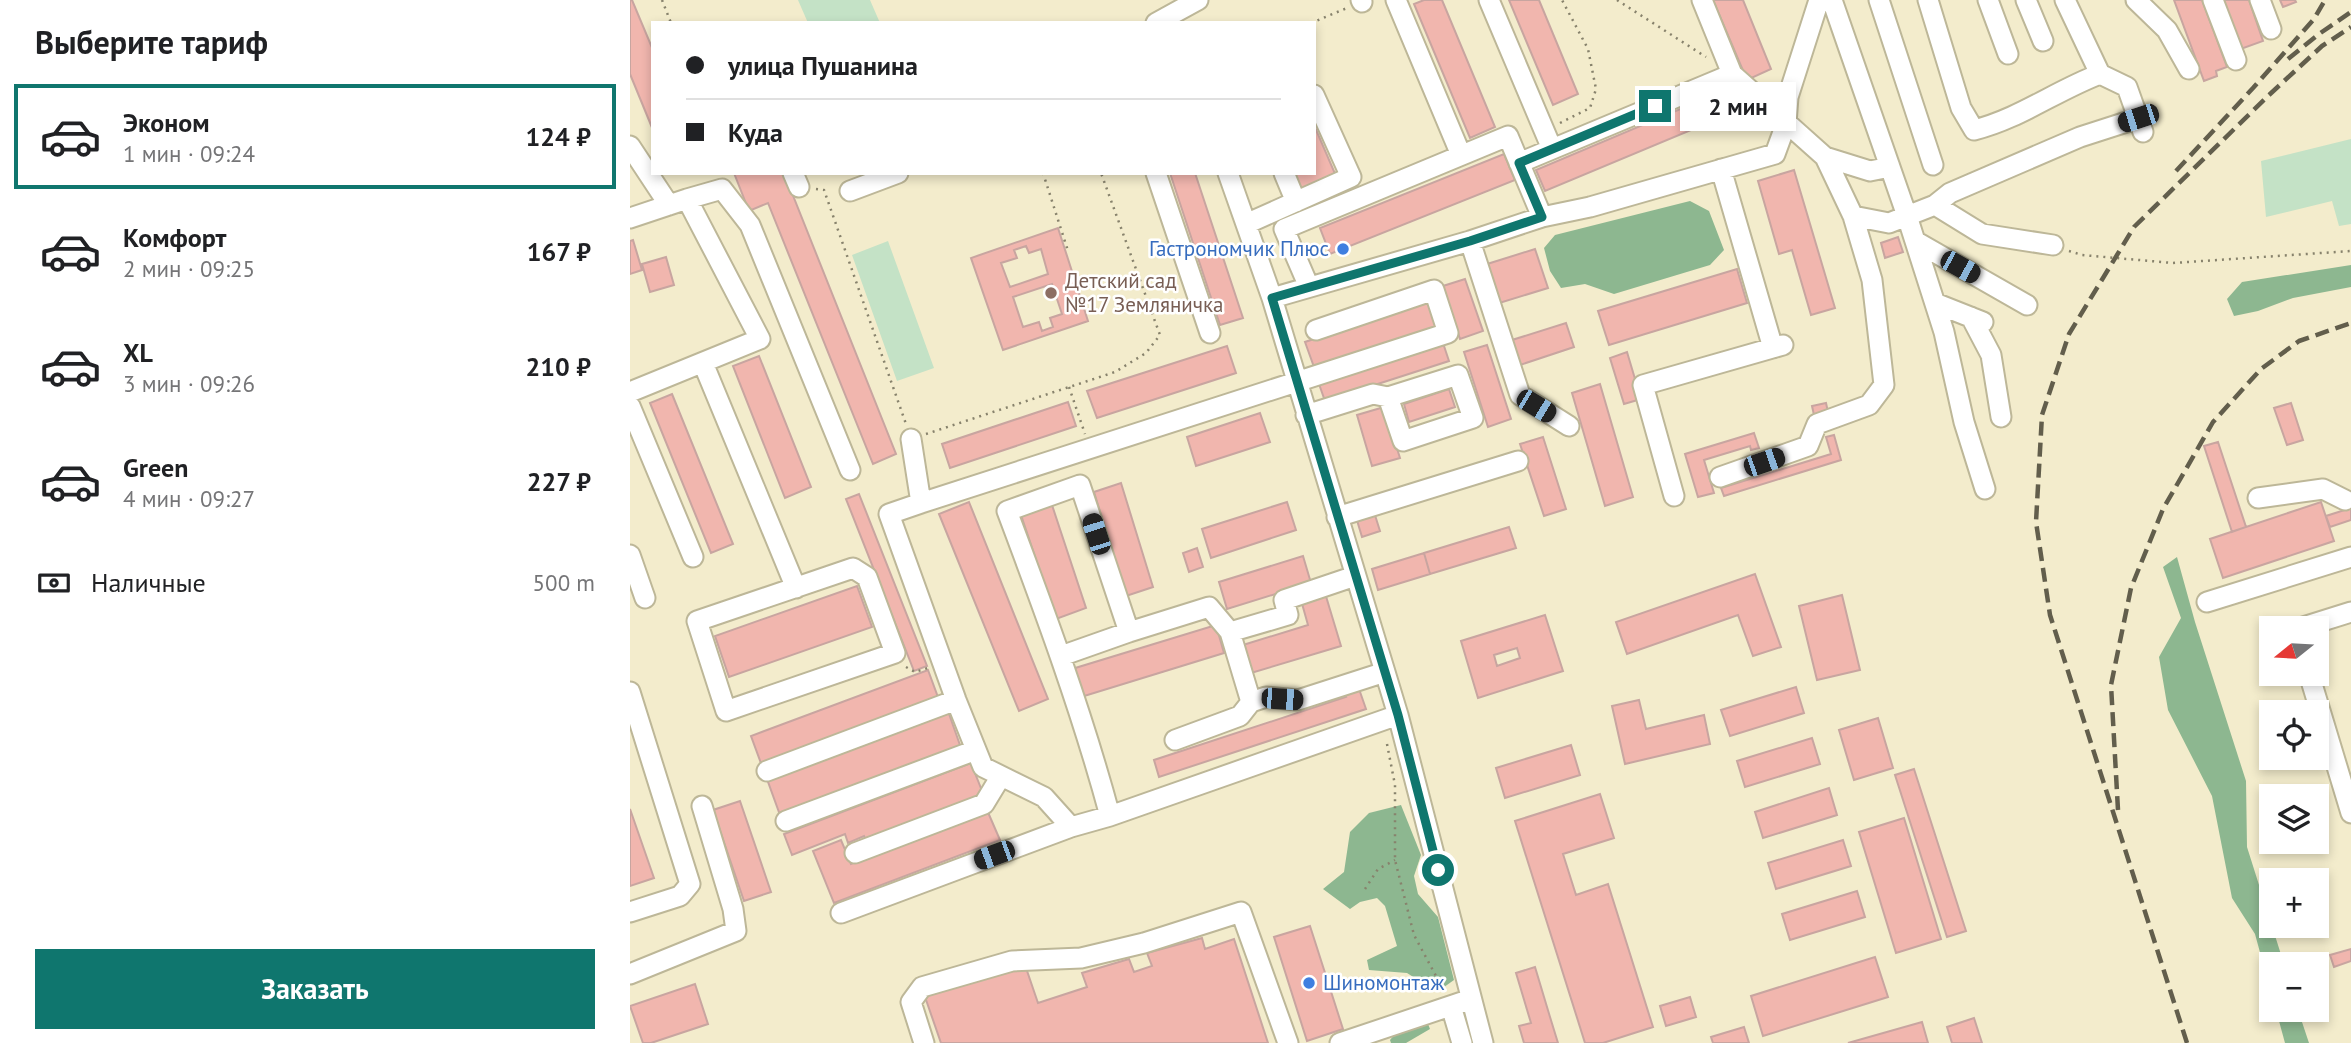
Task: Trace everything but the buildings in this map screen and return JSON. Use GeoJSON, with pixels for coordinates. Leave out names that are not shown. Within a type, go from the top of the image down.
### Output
{"type":"FeatureCollection","features":[{"type":"Feature","properties":{"kind":"street"},"geometry":{"type":"LineString","coordinates":[[1168,14],[1198,0]]}},
{"type":"Feature","properties":{"kind":"street"},"geometry":{"type":"LineString","coordinates":[[1396,0],[1461,155]]}},
{"type":"Feature","properties":{"kind":"street"},"geometry":{"type":"LineString","coordinates":[[1489,0],[1552,149]]}},
{"type":"Feature","properties":{"kind":"street"},"geometry":{"type":"LineString","coordinates":[[1702,0],[1732,74],[1786,124],[1825,157],[1870,171],[1890,167]]}},
{"type":"Feature","properties":{"kind":"street"},"geometry":{"type":"LineString","coordinates":[[1272,298],[1470,241],[1542,217],[1590,207],[1775,153],[1786,124],[1788,97],[1819,0]]}},
{"type":"Feature","properties":{"kind":"street"},"geometry":{"type":"LineString","coordinates":[[1832,0],[1935,303],[1964,422],[1985,489]]}},
{"type":"Feature","properties":{"kind":"street"},"geometry":{"type":"LineString","coordinates":[[1878,0],[1933,165]]}},
{"type":"Feature","properties":{"kind":"street"},"geometry":{"type":"LineString","coordinates":[[1928,0],[1961,108],[1974,130],[1996,125],[2100,74]]}},
{"type":"Feature","properties":{"kind":"street"},"geometry":{"type":"LineString","coordinates":[[1988,0],[2008,54]]}},
{"type":"Feature","properties":{"kind":"street"},"geometry":{"type":"LineString","coordinates":[[2026,0],[2043,41]]}},
{"type":"Feature","properties":{"kind":"street"},"geometry":{"type":"LineString","coordinates":[[1853,216],[1889,223],[1935,205],[1950,193],[2080,137],[2141,125],[2127,87],[2100,74],[2065,0]]}},
{"type":"Feature","properties":{"kind":"street"},"geometry":{"type":"LineString","coordinates":[[2136,0],[2167,30],[2189,69]]}},
{"type":"Feature","properties":{"kind":"street"},"geometry":{"type":"LineString","coordinates":[[2213,0],[2236,60]]}},
{"type":"Feature","properties":{"kind":"street"},"geometry":{"type":"LineString","coordinates":[[2260,0],[2271,29]]}},
{"type":"Feature","properties":{"kind":"street"},"geometry":{"type":"LineString","coordinates":[[1519,163],[1732,74]]}},
{"type":"Feature","properties":{"kind":"street"},"geometry":{"type":"LineString","coordinates":[[1246,224],[1352,177],[1316,98]]}},
{"type":"Feature","properties":{"kind":"street"},"geometry":{"type":"LineString","coordinates":[[1309,288],[1284,229],[1508,136],[1542,217]]}},
{"type":"Feature","properties":{"kind":"street"},"geometry":{"type":"LineString","coordinates":[[630,146],[651,170]]}},
{"type":"Feature","properties":{"kind":"street"},"geometry":{"type":"LineString","coordinates":[[1720,477],[1808,446],[1817,424],[1869,405],[1884,385],[1872,280],[1853,216],[1825,157]]}},
{"type":"Feature","properties":{"kind":"street"},"geometry":{"type":"LineString","coordinates":[[1674,496],[1643,385],[1778,346],[1721,169]]}},
{"type":"Feature","properties":{"kind":"street"},"geometry":{"type":"LineString","coordinates":[[630,392],[760,339],[678,202],[655,175]]}},
{"type":"Feature","properties":{"kind":"street"},"geometry":{"type":"LineString","coordinates":[[850,191],[893,175]]}},
{"type":"Feature","properties":{"kind":"street"},"geometry":{"type":"LineString","coordinates":[[1157,175],[1210,333]]}},
{"type":"Feature","properties":{"kind":"street"},"geometry":{"type":"LineString","coordinates":[[1229,175],[1272,298],[1385,672],[1390,718],[1483,1043]]}},
{"type":"Feature","properties":{"kind":"street"},"geometry":{"type":"LineString","coordinates":[[1285,175],[1296,201]]}},
{"type":"Feature","properties":{"kind":"street"},"geometry":{"type":"LineString","coordinates":[[630,218],[678,202],[722,181],[750,225],[850,470]]}},
{"type":"Feature","properties":{"kind":"street"},"geometry":{"type":"LineString","coordinates":[[1935,205],[1982,234],[2053,245]]}},
{"type":"Feature","properties":{"kind":"street"},"geometry":{"type":"LineString","coordinates":[[1470,241],[1520,396],[1569,426]]}},
{"type":"Feature","properties":{"kind":"street"},"geometry":{"type":"LineString","coordinates":[[1915,241],[2027,305]]}},
{"type":"Feature","properties":{"kind":"street"},"geometry":{"type":"LineString","coordinates":[[1071,827],[1044,797],[983,767],[889,514],[1448,333],[1434,290],[1316,330]]}},
{"type":"Feature","properties":{"kind":"street"},"geometry":{"type":"LineString","coordinates":[[1935,303],[1979,320],[1991,355],[2001,417]]}},
{"type":"Feature","properties":{"kind":"street"},"geometry":{"type":"LineString","coordinates":[[703,363],[796,588]]}},
{"type":"Feature","properties":{"kind":"street"},"geometry":{"type":"LineString","coordinates":[[1307,415],[1373,394],[1388,397]]}},
{"type":"Feature","properties":{"kind":"street"},"geometry":{"type":"LineString","coordinates":[[630,406],[693,558]]}},
{"type":"Feature","properties":{"kind":"street"},"geometry":{"type":"LineString","coordinates":[[911,439],[921,503]]}},
{"type":"Feature","properties":{"kind":"street"},"geometry":{"type":"LineString","coordinates":[[1337,517],[1518,461]]}},
{"type":"Feature","properties":{"kind":"street"},"geometry":{"type":"LineString","coordinates":[[1110,816],[1094,753],[1007,511],[1080,485],[1129,632]]}},
{"type":"Feature","properties":{"kind":"street"},"geometry":{"type":"LineString","coordinates":[[2258,498],[2323,489],[2349,504]]}},
{"type":"Feature","properties":{"kind":"street"},"geometry":{"type":"LineString","coordinates":[[630,555],[645,598]]}},
{"type":"Feature","properties":{"kind":"street"},"geometry":{"type":"LineString","coordinates":[[2207,602],[2351,557]]}},
{"type":"Feature","properties":{"kind":"street"},"geometry":{"type":"LineString","coordinates":[[853,568],[867,577],[895,653],[726,710],[697,621],[853,568]]}},
{"type":"Feature","properties":{"kind":"street"},"geometry":{"type":"LineString","coordinates":[[1230,632],[1288,615],[1284,600],[1355,576]]}},
{"type":"Feature","properties":{"kind":"street"},"geometry":{"type":"LineString","coordinates":[[1061,656],[1209,607],[1230,632],[1251,702]]}},
{"type":"Feature","properties":{"kind":"street"},"geometry":{"type":"LineString","coordinates":[[2329,619],[2351,612]]}},
{"type":"Feature","properties":{"kind":"street"},"geometry":{"type":"LineString","coordinates":[[1175,740],[1240,716],[1251,702],[1266,697],[1298,700],[1385,672]]}},
{"type":"Feature","properties":{"kind":"street"},"geometry":{"type":"LineString","coordinates":[[2313,686],[2351,813]]}},
{"type":"Feature","properties":{"kind":"street"},"geometry":{"type":"LineString","coordinates":[[630,692],[690,884],[680,896],[630,912]]}},
{"type":"Feature","properties":{"kind":"street"},"geometry":{"type":"LineString","coordinates":[[767,771],[956,700]]}},
{"type":"Feature","properties":{"kind":"street"},"geometry":{"type":"LineString","coordinates":[[841,912],[1071,827],[1110,816],[1390,718]]}},
{"type":"Feature","properties":{"kind":"street"},"geometry":{"type":"LineString","coordinates":[[786,821],[976,750]]}},
{"type":"Feature","properties":{"kind":"street"},"geometry":{"type":"LineString","coordinates":[[855,853],[985,804],[1001,776]]}},
{"type":"Feature","properties":{"kind":"street"},"geometry":{"type":"LineString","coordinates":[[630,974],[736,932],[733,909],[702,806]]}},
{"type":"Feature","properties":{"kind":"street"},"geometry":{"type":"LineString","coordinates":[[924,1043],[911,1002],[922,987],[1012,961],[1081,958],[1241,912],[1288,1043]]}},
{"type":"Feature","properties":{"kind":"street"},"geometry":{"type":"LineString","coordinates":[[1340,1043],[1471,999]]}},
{"type":"Feature","properties":{"kind":"street"},"geometry":{"type":"LineString","coordinates":[[1451,1006],[1462,1043]]}},
{"type":"Feature","properties":{"kind":"path"},"geometry":{"type":"LineString","coordinates":[[662,0],[670,21]]}},
{"type":"Feature","properties":{"kind":"path"},"geometry":{"type":"LineString","coordinates":[[1544,130],[1590,108],[1596,89],[1588,48],[1562,0]]}},
{"type":"Feature","properties":{"kind":"path"},"geometry":{"type":"LineString","coordinates":[[1617,0],[1709,59]]}},
{"type":"Feature","properties":{"kind":"path"},"geometry":{"type":"LineString","coordinates":[[1316,21],[1362,1]]}},
{"type":"Feature","properties":{"kind":"path"},"geometry":{"type":"LineString","coordinates":[[1044,175],[1068,251]]}},
{"type":"Feature","properties":{"kind":"path"},"geometry":{"type":"LineString","coordinates":[[796,180],[824,190],[911,439],[1115,372],[1146,353],[1160,335],[1102,175]]}},
{"type":"Feature","properties":{"kind":"path"},"geometry":{"type":"LineString","coordinates":[[2053,245],[2082,256],[2173,263],[2351,251]]}},
{"type":"Feature","properties":{"kind":"path"},"geometry":{"type":"LineString","coordinates":[[895,653],[915,672],[929,667],[945,670]]}},
{"type":"Feature","properties":{"kind":"path"},"geometry":{"type":"LineString","coordinates":[[1390,718],[1395,785],[1395,860],[1414,935],[1451,1006]]}},
{"type":"Feature","properties":{"kind":"path"},"geometry":{"type":"LineString","coordinates":[[1365,889],[1378,869],[1395,860]]}},
{"type":"Feature","properties":{"kind":"green space"},"geometry":{"type":"Polygon","coordinates":[[[798,0],[870,0],[879,21],[807,21],[798,0]]]}},
{"type":"Feature","properties":{"kind":"green space"},"geometry":{"type":"Polygon","coordinates":[[[2351,139],[2351,224],[2339,226],[2332,201],[2266,217],[2261,161],[2351,139]]]}},
{"type":"Feature","properties":{"kind":"green space"},"geometry":{"type":"Polygon","coordinates":[[[1690,201],[1709,211],[1724,250],[1710,265],[1614,294],[1585,284],[1561,288],[1550,271],[1544,248],[1555,235],[1690,201]]]}},
{"type":"Feature","properties":{"kind":"green space"},"geometry":{"type":"Polygon","coordinates":[[[888,241],[934,368],[897,381],[852,255],[888,241]]]}},
{"type":"Feature","properties":{"kind":"green space"},"geometry":{"type":"Polygon","coordinates":[[[2351,265],[2351,287],[2293,298],[2258,311],[2234,316],[2227,299],[2242,282],[2351,265]]]}},
{"type":"Feature","properties":{"kind":"green space"},"geometry":{"type":"Polygon","coordinates":[[[2177,557],[2246,781],[2247,847],[2259,885],[2259,938],[2276,938],[2280,952],[2260,952],[2255,934],[2232,898],[2212,796],[2168,710],[2159,657],[2181,618],[2163,567],[2177,557]]]}},
{"type":"Feature","properties":{"kind":"green space"},"geometry":{"type":"Polygon","coordinates":[[[1401,805],[1421,855],[1414,876],[1418,894],[1438,917],[1454,980],[1437,992],[1407,973],[1369,970],[1367,960],[1397,946],[1385,906],[1377,898],[1360,902],[1350,909],[1323,889],[1344,872],[1350,832],[1369,813],[1401,805]]]}},
{"type":"Feature","properties":{"kind":"green space"},"geometry":{"type":"Polygon","coordinates":[[[2279,1022],[2302,1022],[2309,1043],[2285,1043],[2279,1022]]]}},
{"type":"Feature","properties":{"kind":"green space"},"geometry":{"type":"Polygon","coordinates":[[[1428,1024],[1430,1029],[1406,1043],[1391,1043],[1390,1040],[1400,1028],[1428,1024]]]}},
{"type":"Feature","properties":{"kind":"railway"},"geometry":{"type":"LineString","coordinates":[[2176,171],[2314,19],[2325,0]]}},
{"type":"Feature","properties":{"kind":"railway"},"geometry":{"type":"LineString","coordinates":[[2288,59],[2351,12]]}},
{"type":"Feature","properties":{"kind":"railway"},"geometry":{"type":"LineString","coordinates":[[2187,1043],[2050,615],[2036,522],[2042,415],[2069,334],[2134,227],[2322,46],[2351,27]]}},
{"type":"Feature","properties":{"kind":"railway"},"geometry":{"type":"LineString","coordinates":[[2118,810],[2111,685],[2131,588],[2163,509],[2213,422],[2261,369],[2299,341],[2351,323]]}},
{"type":"Feature","properties":{"kind":"place","name":"Гастрономчик Плюс"},"geometry":{"type":"Point","coordinates":[1343,249]}},
{"type":"Feature","properties":{"kind":"place","name":"Детский сад №17 Земляничка"},"geometry":{"type":"Point","coordinates":[1051,293]}},
{"type":"Feature","properties":{"kind":"place","name":"Шиномонтаж"},"geometry":{"type":"Point","coordinates":[1309,983]}},
{"type":"Feature","properties":{"kind":"route"},"geometry":{"type":"LineString","coordinates":[[1438,870],[1398,715],[1272,298],[1470,241],[1542,217],[1519,163],[1655,106]]}}]}
